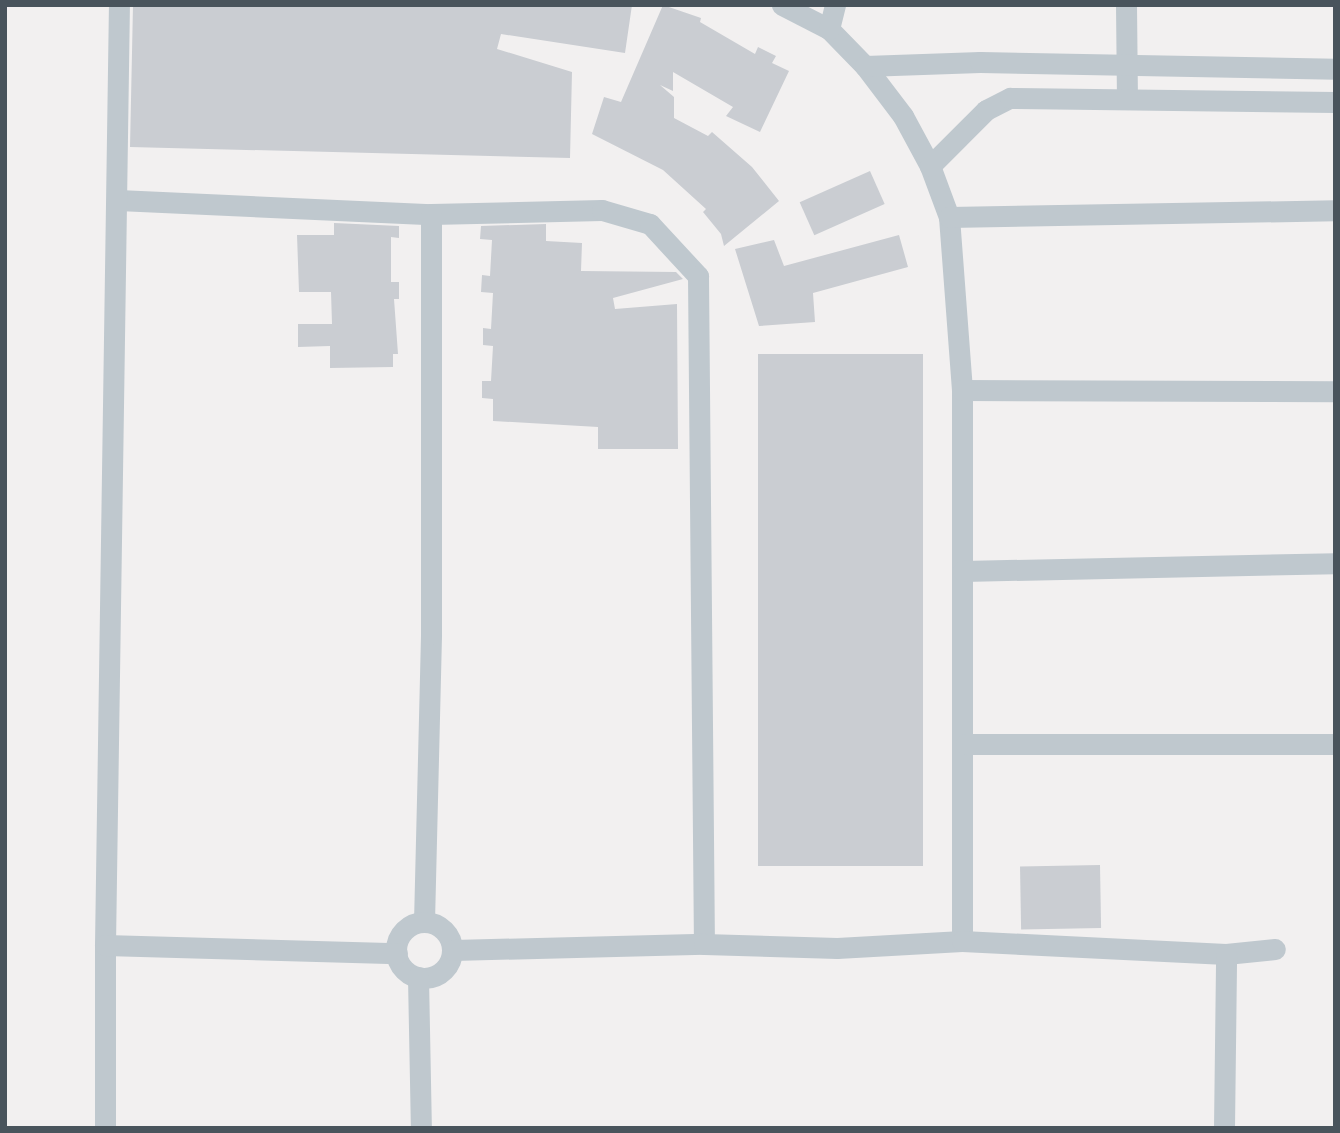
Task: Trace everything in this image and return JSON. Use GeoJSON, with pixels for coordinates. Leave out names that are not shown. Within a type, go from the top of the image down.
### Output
{"type":"FeatureCollection","features":[{"type":"Feature","properties":{"kind":"street"},"geometry":{"type":"LineString","coordinates":[[105,1128],[105,945],[119,5]]}},
{"type":"Feature","properties":{"kind":"street"},"geometry":{"type":"LineString","coordinates":[[782,5],[829,29],[865,66],[903,116],[930,166],[949,217],[962,390],[966,744],[962,941]]}},
{"type":"Feature","properties":{"kind":"street"},"geometry":{"type":"LineString","coordinates":[[829,29],[835,5]]}},
{"type":"Feature","properties":{"kind":"street"},"geometry":{"type":"LineString","coordinates":[[1126,5],[1127,97]]}},
{"type":"Feature","properties":{"kind":"street"},"geometry":{"type":"LineString","coordinates":[[865,66],[980,62],[1335,69]]}},
{"type":"Feature","properties":{"kind":"street"},"geometry":{"type":"LineString","coordinates":[[1286,68],[1287,100]]}},
{"type":"Feature","properties":{"kind":"street"},"geometry":{"type":"LineString","coordinates":[[930,166],[986,110],[1010,98],[1127,97],[1335,102]]}},
{"type":"Feature","properties":{"kind":"street"},"geometry":{"type":"LineString","coordinates":[[118,200],[432,214],[602,210],[650,224],[698,276],[704,944]]}},
{"type":"Feature","properties":{"kind":"street"},"geometry":{"type":"LineString","coordinates":[[949,217],[1335,210]]}},
{"type":"Feature","properties":{"kind":"street"},"geometry":{"type":"LineString","coordinates":[[424,922],[431,634],[432,214]]}},
{"type":"Feature","properties":{"kind":"street"},"geometry":{"type":"LineString","coordinates":[[962,390],[1335,391]]}},
{"type":"Feature","properties":{"kind":"street"},"geometry":{"type":"LineString","coordinates":[[963,571],[1335,563]]}},
{"type":"Feature","properties":{"kind":"street"},"geometry":{"type":"LineString","coordinates":[[966,744],[1335,744]]}},
{"type":"Feature","properties":{"kind":"street"},"geometry":{"type":"LineString","coordinates":[[424,922],[444,930],[453,950],[445,968],[428,978],[418,977],[400,964],[397,953],[403,931],[424,922]]}},
{"type":"Feature","properties":{"kind":"street"},"geometry":{"type":"LineString","coordinates":[[453,950],[704,944],[837,948],[962,941],[1226,954],[1275,948]]}},
{"type":"Feature","properties":{"kind":"street"},"geometry":{"type":"LineString","coordinates":[[105,945],[397,953]]}},
{"type":"Feature","properties":{"kind":"street"},"geometry":{"type":"LineString","coordinates":[[1224,1128],[1226,954]]}},
{"type":"Feature","properties":{"kind":"street"},"geometry":{"type":"LineString","coordinates":[[418,977],[421,1128]]}},
{"type":"Feature","properties":{"kind":"building"},"geometry":{"type":"Polygon","coordinates":[[[133,5],[632,5],[625,53],[501,34],[497,49],[572,72],[570,158],[130,147],[133,5]]]}},
{"type":"Feature","properties":{"kind":"building"},"geometry":{"type":"Polygon","coordinates":[[[663,5],[701,18],[700,22],[755,54],[758,47],[776,56],[772,63],[789,71],[760,132],[726,116],[733,107],[673,72],[673,91],[660,85],[674,97],[674,118],[708,136],[712,132],[752,167],[779,201],[724,246],[721,234],[703,212],[706,209],[663,170],[592,134],[604,97],[621,102],[663,5]]]}},
{"type":"Feature","properties":{"kind":"building"},"geometry":{"type":"Polygon","coordinates":[[[870,171],[885,204],[814,235],[800,202],[870,171]]]}},
{"type":"Feature","properties":{"kind":"building"},"geometry":{"type":"Polygon","coordinates":[[[334,223],[399,226],[399,238],[391,237],[391,282],[399,282],[399,299],[394,299],[398,354],[393,354],[393,367],[330,368],[330,346],[298,347],[298,324],[332,324],[331,292],[299,292],[297,235],[334,235],[334,223]]]}},
{"type":"Feature","properties":{"kind":"building"},"geometry":{"type":"Polygon","coordinates":[[[546,224],[546,241],[582,243],[581,271],[676,272],[683,279],[613,298],[615,309],[677,304],[678,449],[598,449],[598,427],[493,421],[493,399],[482,398],[482,381],[491,381],[493,346],[483,345],[483,328],[491,329],[493,293],[481,292],[482,275],[490,276],[492,240],[480,239],[481,226],[546,224]]]}},
{"type":"Feature","properties":{"kind":"building"},"geometry":{"type":"Polygon","coordinates":[[[899,235],[908,267],[813,293],[815,322],[759,326],[735,249],[774,240],[784,266],[899,235]]]}},
{"type":"Feature","properties":{"kind":"building"},"geometry":{"type":"Polygon","coordinates":[[[758,354],[923,354],[923,866],[758,866],[758,354]]]}},
{"type":"Feature","properties":{"kind":"building"},"geometry":{"type":"Polygon","coordinates":[[[1100,865],[1101,928],[1021,929],[1020,866],[1100,865]]]}}]}
